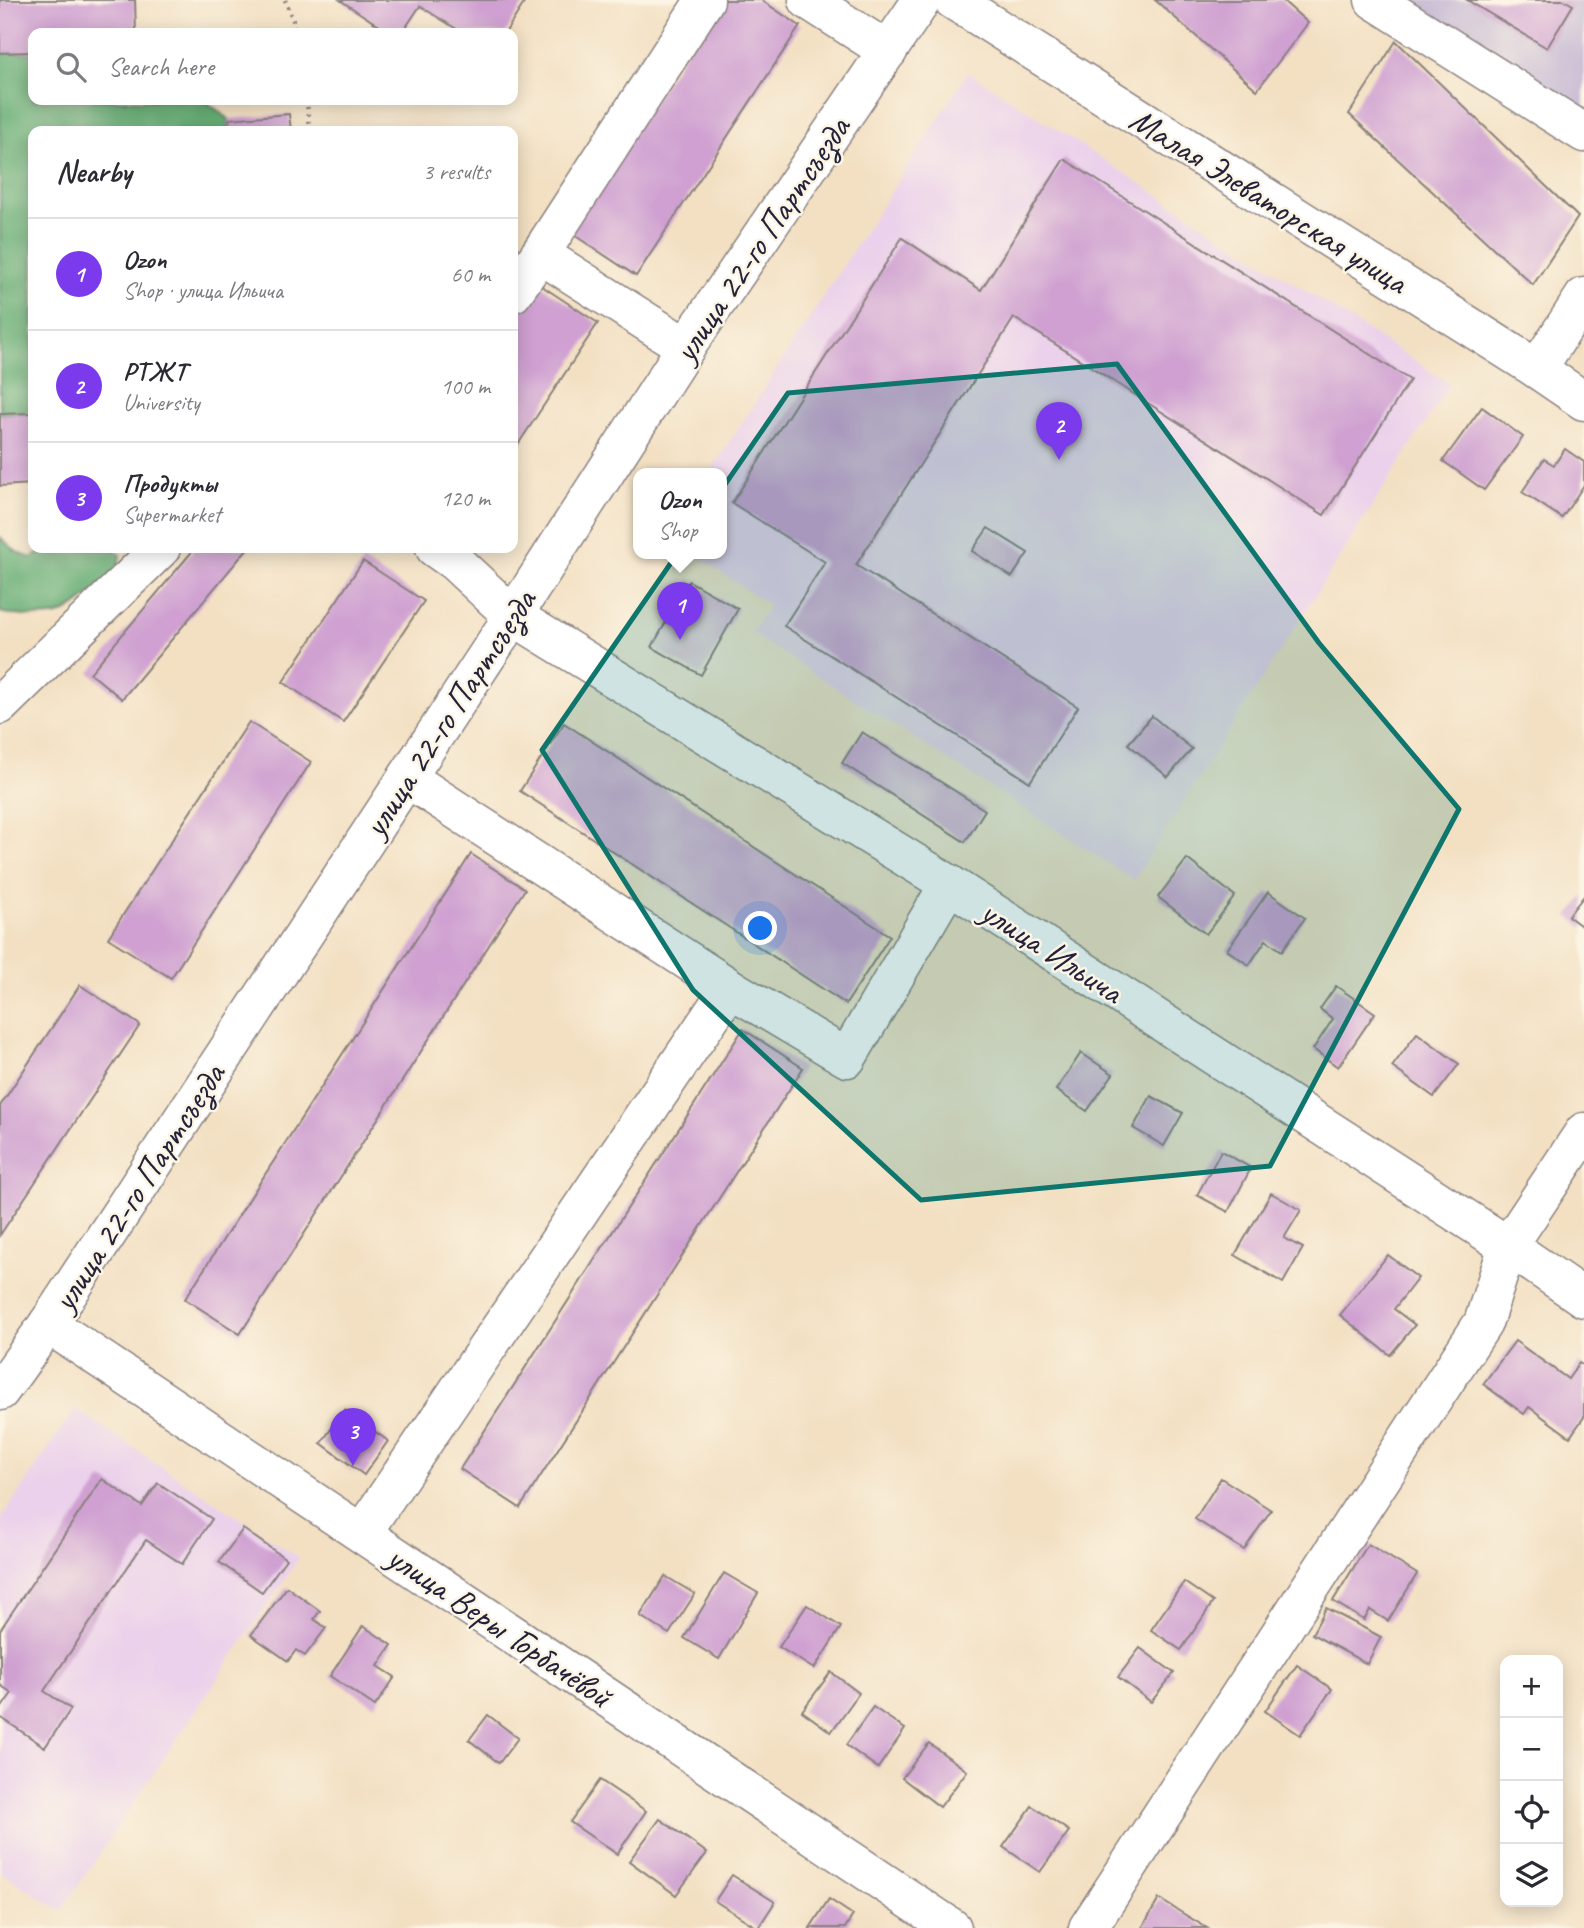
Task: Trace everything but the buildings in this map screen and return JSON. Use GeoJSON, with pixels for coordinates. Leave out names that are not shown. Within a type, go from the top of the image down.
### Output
{"type":"FeatureCollection","features":[{"type":"Feature","properties":{"kind":"street"},"geometry":{"type":"LineString","coordinates":[[518,286],[705,0]]}},
{"type":"Feature","properties":{"kind":"street"},"geometry":{"type":"LineString","coordinates":[[808,0],[888,51]]}},
{"type":"Feature","properties":{"kind":"street","name":"улица 22-го Партсъезда"},"geometry":{"type":"LineString","coordinates":[[0,1391],[48,1324],[407,778],[686,347],[922,0]]}},
{"type":"Feature","properties":{"kind":"street","name":"Малая Элеваторская улица"},"geometry":{"type":"LineString","coordinates":[[953,0],[1584,401]]}},
{"type":"Feature","properties":{"kind":"street"},"geometry":{"type":"LineString","coordinates":[[1374,0],[1584,134]]}},
{"type":"Feature","properties":{"kind":"street"},"geometry":{"type":"LineString","coordinates":[[540,254],[686,347]]}},
{"type":"Feature","properties":{"kind":"street"},"geometry":{"type":"LineString","coordinates":[[1537,369],[1584,297]]}},
{"type":"Feature","properties":{"kind":"street"},"geometry":{"type":"LineString","coordinates":[[0,705],[156,553]]}},
{"type":"Feature","properties":{"kind":"street","name":"улица Ильича"},"geometry":{"type":"LineString","coordinates":[[442,553],[513,616],[948,884],[1508,1246],[1584,1298]]}},
{"type":"Feature","properties":{"kind":"street"},"geometry":{"type":"LineString","coordinates":[[407,778],[730,988],[847,1058],[948,884]]}},
{"type":"Feature","properties":{"kind":"street"},"geometry":{"type":"LineString","coordinates":[[362,1533],[730,988]]}},
{"type":"Feature","properties":{"kind":"street"},"geometry":{"type":"LineString","coordinates":[[1088,1928],[1483,1323],[1508,1246],[1584,1132]]}},
{"type":"Feature","properties":{"kind":"street","name":"улица Веры Горбачёвой"},"geometry":{"type":"LineString","coordinates":[[48,1324],[952,1928]]}},
{"type":"Feature","properties":{"kind":"path"},"geometry":{"type":"LineString","coordinates":[[285,0],[296,28]]}},
{"type":"Feature","properties":{"kind":"path"},"geometry":{"type":"LineString","coordinates":[[307,105],[309,126]]}},
{"type":"Feature","properties":{"kind":"highlighted area"},"geometry":{"type":"Polygon","coordinates":[[[1117,364],[1319,643],[1459,809],[1270,1166],[921,1200],[693,990],[542,750],[788,393],[1117,364]]]}},
{"type":"Feature","properties":{"kind":"shaded area"},"geometry":{"type":"Polygon","coordinates":[[[1394,0],[1584,0],[1584,118],[1394,0]]]}},
{"type":"Feature","properties":{"kind":"shaded area"},"geometry":{"type":"Polygon","coordinates":[[[968,72],[1450,384],[1134,880],[751,633],[769,605],[701,559],[727,559],[727,468],[713,468],[968,72]]]}},
{"type":"Feature","properties":{"kind":"shaded area"},"geometry":{"type":"Polygon","coordinates":[[[75,1409],[299,1558],[61,1911],[0,1871],[0,1520],[75,1409]]]}},
{"type":"Feature","properties":{"kind":"green space"},"geometry":{"type":"Polygon","coordinates":[[[28,52],[28,105],[211,105],[229,119],[230,126],[28,126],[28,413],[0,414],[0,53],[28,52]]]}},
{"type":"Feature","properties":{"kind":"green space"},"geometry":{"type":"Polygon","coordinates":[[[0,537],[15,551],[31,558],[40,553],[120,555],[118,569],[84,600],[61,614],[30,616],[0,612],[0,537]]]}},
{"type":"Feature","properties":{"kind":"place","name":"РТЖТ"},"geometry":{"type":"Point","coordinates":[1059,460]}},
{"type":"Feature","properties":{"kind":"place","name":"Ozon"},"geometry":{"type":"Point","coordinates":[680,640]}},
{"type":"Feature","properties":{"kind":"place","name":"Продукты"},"geometry":{"type":"Point","coordinates":[353,1466]}}]}
